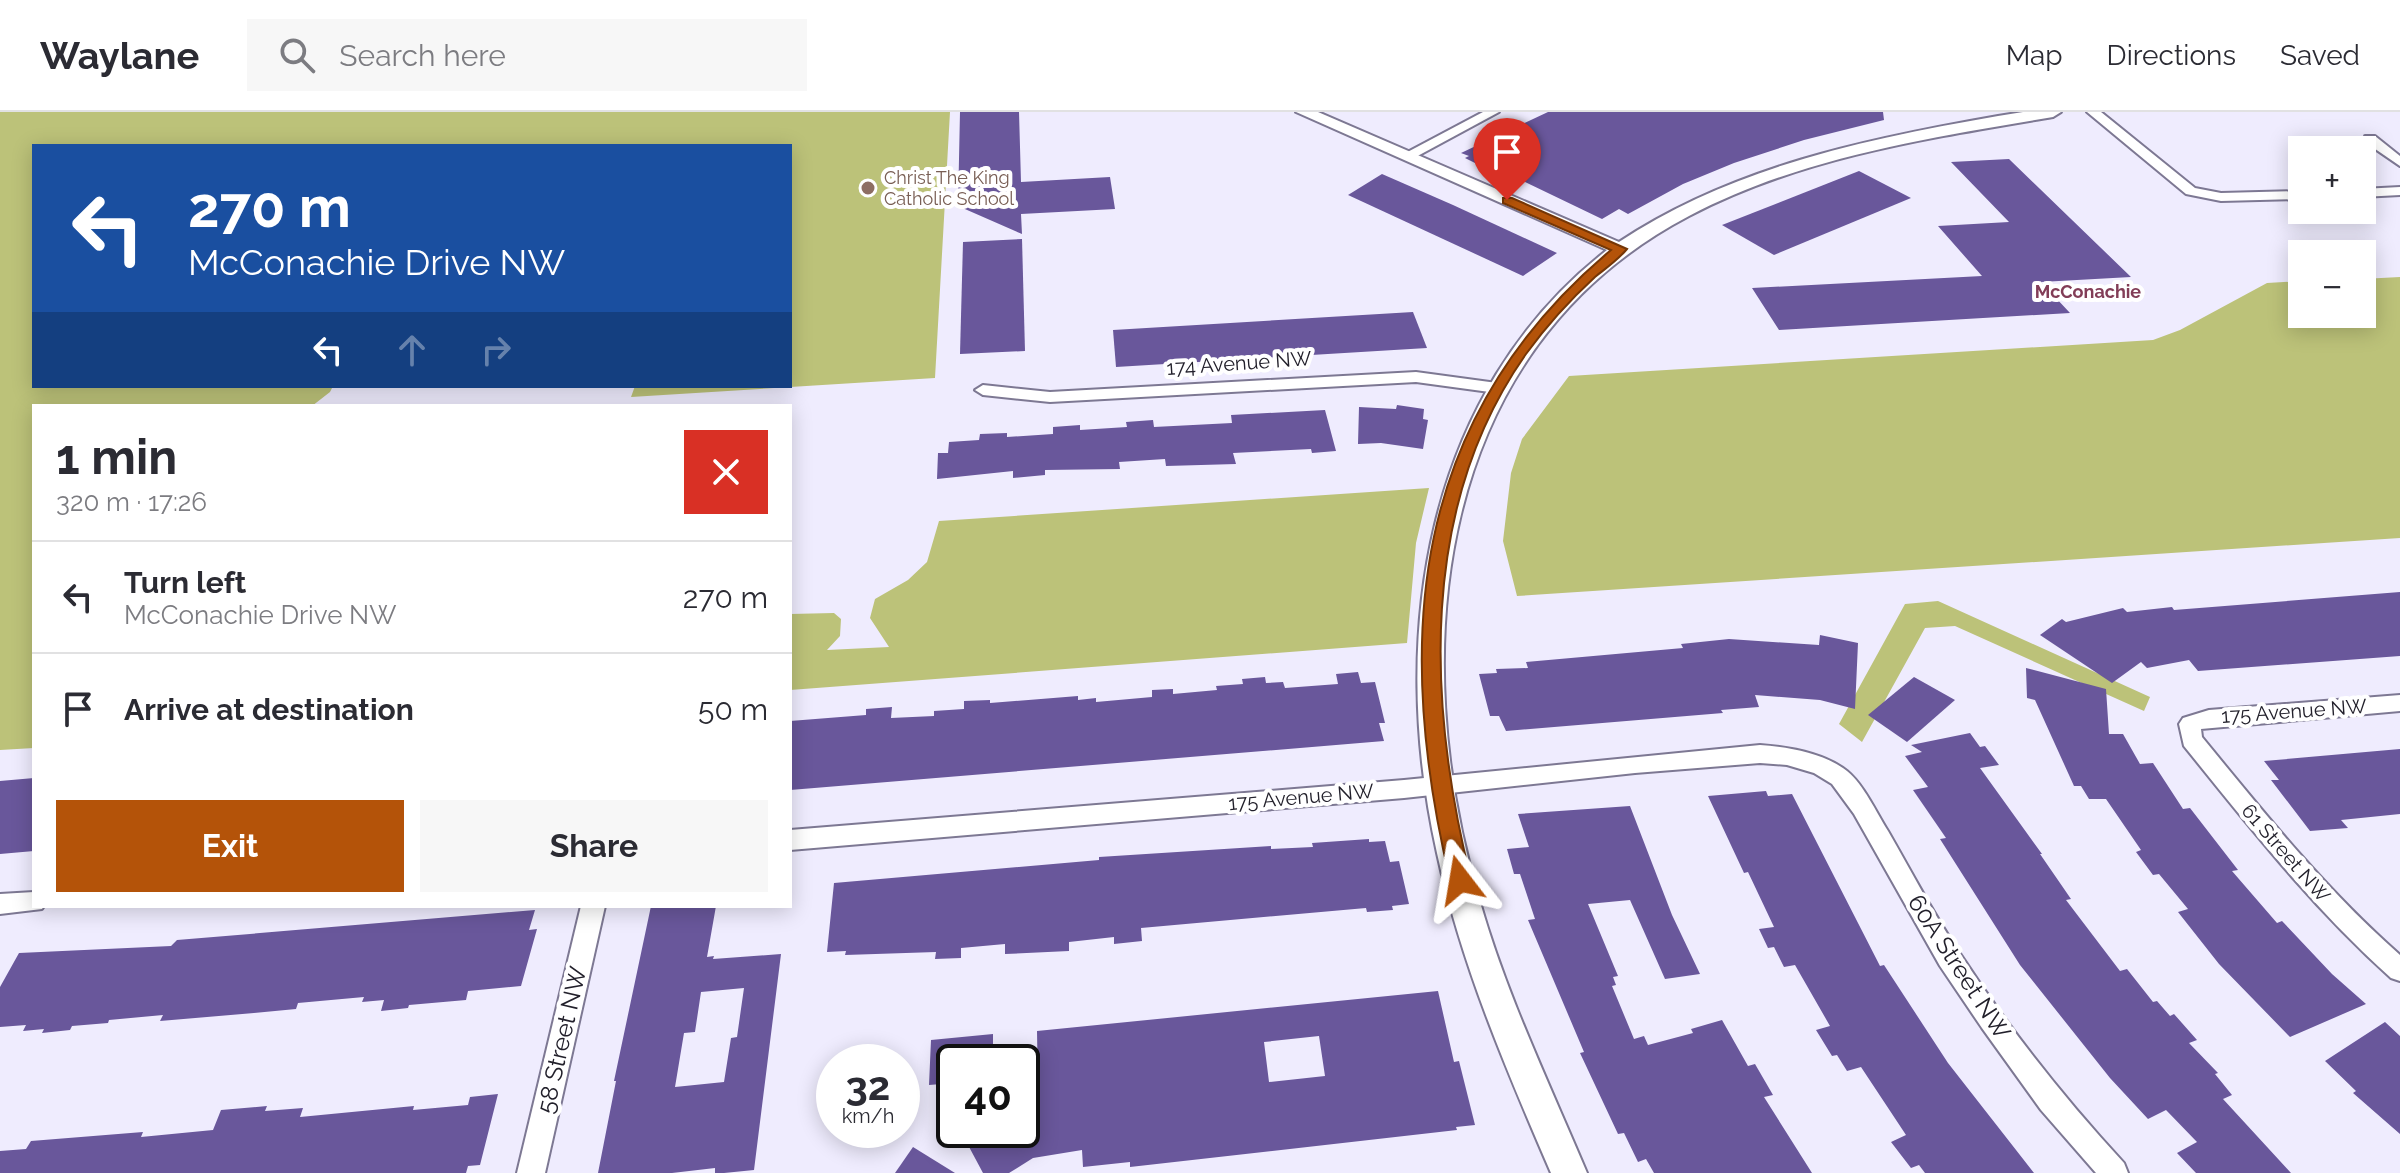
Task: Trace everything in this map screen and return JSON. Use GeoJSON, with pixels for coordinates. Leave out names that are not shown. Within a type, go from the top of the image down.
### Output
{"type":"FeatureCollection","features":[{"type":"Feature","properties":{"kind":"street"},"geometry":{"type":"LineString","coordinates":[[1304,112],[1620,249]]}},
{"type":"Feature","properties":{"kind":"street"},"geometry":{"type":"LineString","coordinates":[[1407,156],[1493,112]]}},
{"type":"Feature","properties":{"kind":"street"},"geometry":{"type":"LineString","coordinates":[[1569,1173],[1499,1008],[1460,880],[1440,785],[1431,650],[1435,573],[1455,481],[1476,427],[1523,348],[1588,276],[1620,249],[1702,204],[1792,165],[1915,134],[2053,112]]}},
{"type":"Feature","properties":{"kind":"street"},"geometry":{"type":"LineString","coordinates":[[2093,112],[2177,183],[2204,195],[2288,195]]}},
{"type":"Feature","properties":{"kind":"street"},"geometry":{"type":"LineString","coordinates":[[2376,144],[2400,162]]}},
{"type":"Feature","properties":{"kind":"street"},"geometry":{"type":"LineString","coordinates":[[2376,192],[2400,191]]}},
{"type":"Feature","properties":{"kind":"street","name":"174 Avenue NW"},"geometry":{"type":"LineString","coordinates":[[983,390],[1050,397],[1416,377],[1497,388]]}},
{"type":"Feature","properties":{"kind":"street","name":"175 Avenue NW"},"geometry":{"type":"LineString","coordinates":[[2190,724],[2209,718],[2400,703]]}},
{"type":"Feature","properties":{"kind":"street","name":"61 Street NW"},"geometry":{"type":"LineString","coordinates":[[2190,724],[2192,740],[2298,871],[2347,923],[2400,970]]}},
{"type":"Feature","properties":{"kind":"street","name":"175 Avenue NW"},"geometry":{"type":"LineString","coordinates":[[792,840],[1440,785],[1760,754],[1787,756],[1810,763]]}},
{"type":"Feature","properties":{"kind":"street","name":"60A Street NW"},"geometry":{"type":"LineString","coordinates":[[1810,763],[1840,778],[1862,807],[1949,958],[1991,1020],[2050,1101],[2114,1173]]}},
{"type":"Feature","properties":{"kind":"street"},"geometry":{"type":"LineString","coordinates":[[0,904],[32,902]]}},
{"type":"Feature","properties":{"kind":"street","name":"58 Street NW"},"geometry":{"type":"LineString","coordinates":[[531,1173],[593,908]]}},
{"type":"Feature","properties":{"kind":"green space"},"geometry":{"type":"Polygon","coordinates":[[[0,112],[950,112],[935,378],[792,387],[792,144],[32,144],[32,388],[332,388],[315,404],[32,404],[32,748],[0,750],[0,112]]]}},
{"type":"Feature","properties":{"kind":"green space"},"geometry":{"type":"Polygon","coordinates":[[[2400,277],[2400,538],[1517,596],[1503,541],[1511,473],[1522,439],[1569,376],[2153,340],[2180,330],[2267,283],[2288,282],[2288,328],[2376,328],[2376,278],[2400,277]]]}},
{"type":"Feature","properties":{"kind":"green space"},"geometry":{"type":"Polygon","coordinates":[[[634,388],[775,388],[631,397],[634,388]]]}},
{"type":"Feature","properties":{"kind":"green space"},"geometry":{"type":"Polygon","coordinates":[[[1429,488],[1416,543],[1407,643],[792,690],[792,614],[834,613],[841,619],[840,636],[827,650],[889,647],[870,618],[875,599],[908,580],[927,562],[939,521],[1429,488]]]}},
{"type":"Feature","properties":{"kind":"green space"},"geometry":{"type":"Polygon","coordinates":[[[1938,601],[2150,697],[2144,711],[1955,626],[1925,628],[1862,742],[1839,724],[1905,604],[1938,601]]]}},
{"type":"Feature","properties":{"kind":"building"},"geometry":{"type":"Polygon","coordinates":[[[960,112],[1019,112],[1021,182],[1110,177],[1115,209],[1021,214],[1022,234],[958,206],[960,112]]]}},
{"type":"Feature","properties":{"kind":"building"},"geometry":{"type":"Polygon","coordinates":[[[1548,112],[1883,112],[1884,120],[1804,140],[1734,163],[1683,184],[1628,214],[1619,209],[1602,219],[1500,170],[1495,173],[1461,153],[1548,112]]]}},
{"type":"Feature","properties":{"kind":"building"},"geometry":{"type":"Polygon","coordinates":[[[2009,159],[2131,277],[2041,282],[2070,313],[1779,330],[1752,288],[1982,276],[1938,226],[2009,222],[1951,162],[2009,159]]]}},
{"type":"Feature","properties":{"kind":"building"},"geometry":{"type":"Polygon","coordinates":[[[1859,171],[1911,198],[1774,255],[1722,225],[1859,171]]]}},
{"type":"Feature","properties":{"kind":"building"},"geometry":{"type":"Polygon","coordinates":[[[1382,174],[1557,253],[1523,276],[1348,195],[1382,174]]]}},
{"type":"Feature","properties":{"kind":"building"},"geometry":{"type":"Polygon","coordinates":[[[1022,239],[1025,351],[960,354],[963,242],[1022,239]]]}},
{"type":"Feature","properties":{"kind":"building"},"geometry":{"type":"Polygon","coordinates":[[[1413,312],[1427,348],[1116,367],[1113,330],[1413,312]]]}},
{"type":"Feature","properties":{"kind":"building"},"geometry":{"type":"Polygon","coordinates":[[[1397,405],[1424,409],[1423,419],[1428,420],[1423,449],[1381,443],[1358,444],[1359,407],[1396,409],[1397,405]]]}},
{"type":"Feature","properties":{"kind":"building"},"geometry":{"type":"Polygon","coordinates":[[[1325,410],[1336,451],[1312,453],[1311,449],[1233,453],[1236,464],[1166,466],[1165,459],[1119,462],[1120,469],[1045,470],[1045,475],[1013,478],[1013,471],[937,479],[938,453],[948,453],[949,442],[979,440],[980,434],[1007,433],[1007,437],[1053,434],[1053,427],[1080,425],[1080,430],[1127,427],[1126,422],[1153,420],[1154,427],[1232,423],[1231,415],[1325,410]]]}},
{"type":"Feature","properties":{"kind":"building"},"geometry":{"type":"Polygon","coordinates":[[[2400,592],[2400,656],[2198,671],[2189,660],[2147,668],[2141,662],[2112,683],[2040,635],[2062,619],[2066,622],[2123,608],[2127,612],[2172,607],[2174,610],[2400,592]]]}},
{"type":"Feature","properties":{"kind":"building"},"geometry":{"type":"Polygon","coordinates":[[[1820,635],[1858,643],[1855,709],[1820,700],[1755,695],[1759,707],[1721,710],[1723,713],[1506,731],[1499,716],[1490,716],[1479,674],[1497,673],[1496,669],[1528,668],[1526,662],[1683,648],[1681,644],[1729,639],[1819,645],[1820,635]]]}},
{"type":"Feature","properties":{"kind":"building"},"geometry":{"type":"Polygon","coordinates":[[[2026,668],[2106,689],[2109,734],[2123,734],[2140,764],[2153,763],[2183,809],[2190,808],[2238,870],[2232,871],[2277,923],[2282,921],[2332,974],[2366,1004],[2290,1037],[2219,964],[2178,912],[2188,909],[2159,874],[2153,875],[2136,852],[2141,850],[2106,799],[2089,799],[2081,786],[2074,786],[2035,700],[2027,698],[2026,668]]]}},
{"type":"Feature","properties":{"kind":"building"},"geometry":{"type":"Polygon","coordinates":[[[1358,672],[1361,683],[1375,682],[1385,723],[1379,723],[1384,741],[792,790],[792,721],[866,715],[866,709],[892,707],[891,718],[934,716],[934,711],[964,709],[964,701],[990,700],[990,703],[1078,696],[1078,700],[1096,698],[1096,702],[1152,697],[1152,690],[1173,689],[1173,694],[1217,690],[1216,686],[1243,684],[1242,679],[1265,677],[1266,683],[1283,682],[1285,688],[1338,684],[1336,674],[1358,672]]]}},
{"type":"Feature","properties":{"kind":"building"},"geometry":{"type":"Polygon","coordinates":[[[1914,677],[1955,700],[1907,742],[1868,715],[1914,677]]]}},
{"type":"Feature","properties":{"kind":"building"},"geometry":{"type":"Polygon","coordinates":[[[1970,733],[1999,765],[1980,768],[2071,899],[2066,900],[2120,971],[2127,969],[2153,1002],[2157,1001],[2170,1016],[2174,1014],[2197,1040],[2189,1043],[2218,1073],[2215,1074],[2232,1095],[2223,1099],[2291,1173],[2196,1173],[2177,1153],[2197,1142],[2166,1110],[2148,1119],[2110,1078],[2020,965],[1940,839],[1946,838],[1913,790],[1928,787],[1905,756],[1922,752],[1911,745],[1970,733]]]}},
{"type":"Feature","properties":{"kind":"building"},"geometry":{"type":"Polygon","coordinates":[[[2400,749],[2400,814],[2341,820],[2348,828],[2310,831],[2271,780],[2279,780],[2264,761],[2400,749]]]}},
{"type":"Feature","properties":{"kind":"building"},"geometry":{"type":"Polygon","coordinates":[[[32,778],[32,851],[0,854],[0,781],[32,778]]]}},
{"type":"Feature","properties":{"kind":"building"},"geometry":{"type":"Polygon","coordinates":[[[1766,791],[1768,796],[1792,794],[1880,966],[1884,965],[1948,1063],[2034,1173],[1925,1173],[1919,1165],[1911,1168],[1891,1142],[1906,1135],[1861,1067],[1847,1071],[1837,1055],[1832,1056],[1816,1030],[1830,1026],[1795,965],[1784,967],[1774,947],[1768,948],[1759,929],[1774,927],[1748,872],[1744,873],[1708,796],[1766,791]]]}},
{"type":"Feature","properties":{"kind":"building"},"geometry":{"type":"Polygon","coordinates":[[[1630,806],[1672,915],[1700,974],[1665,979],[1630,900],[1588,904],[1618,976],[1613,977],[1616,985],[1612,986],[1634,1039],[1644,1036],[1648,1045],[1693,1033],[1691,1029],[1722,1020],[1748,1066],[1755,1064],[1773,1095],[1764,1097],[1812,1173],[1654,1173],[1646,1159],[1638,1162],[1624,1133],[1618,1134],[1580,1053],[1584,1052],[1528,920],[1535,919],[1520,874],[1514,874],[1507,849],[1529,847],[1518,814],[1630,806]]]}},
{"type":"Feature","properties":{"kind":"building"},"geometry":{"type":"Polygon","coordinates":[[[1369,839],[1369,842],[1385,841],[1390,862],[1399,861],[1409,904],[1392,906],[1393,910],[1367,912],[1366,908],[1141,928],[1142,941],[1114,944],[1114,937],[1069,942],[1069,951],[1005,954],[1005,944],[961,948],[961,958],[935,959],[936,952],[845,955],[846,951],[827,952],[834,883],[1099,860],[1099,857],[1271,846],[1271,849],[1313,847],[1312,843],[1369,839]]]}},
{"type":"Feature","properties":{"kind":"building"},"geometry":{"type":"Polygon","coordinates":[[[651,908],[716,908],[707,957],[781,954],[754,1170],[715,1173],[715,1168],[672,1173],[598,1173],[651,908]],[[744,988],[701,992],[695,1032],[684,1033],[675,1087],[724,1082],[731,1038],[737,1037],[744,988]]]}},
{"type":"Feature","properties":{"kind":"building"},"geometry":{"type":"Polygon","coordinates":[[[535,910],[529,930],[537,929],[521,986],[468,991],[466,1000],[381,1011],[384,1000],[362,1002],[364,997],[298,1003],[296,1009],[254,1013],[160,1021],[163,1015],[109,1020],[108,1023],[72,1026],[70,1030],[42,1033],[44,1029],[23,1031],[26,1025],[0,1027],[0,987],[19,953],[171,946],[177,940],[535,910]]]}},
{"type":"Feature","properties":{"kind":"building"},"geometry":{"type":"Polygon","coordinates":[[[1438,991],[1454,1062],[1459,1061],[1475,1125],[1456,1127],[1457,1130],[1130,1167],[1130,1162],[1083,1167],[1082,1150],[1033,1158],[1009,1173],[983,1173],[970,1148],[1040,1148],[1040,1044],[1037,1044],[1037,1031],[1438,991]],[[1319,1036],[1264,1042],[1269,1082],[1325,1076],[1319,1036]]]}},
{"type":"Feature","properties":{"kind":"building"},"geometry":{"type":"Polygon","coordinates":[[[2385,1022],[2400,1036],[2400,1134],[2353,1093],[2356,1091],[2325,1061],[2385,1022]]]}},
{"type":"Feature","properties":{"kind":"building"},"geometry":{"type":"Polygon","coordinates":[[[993,1034],[993,1044],[936,1044],[936,1084],[929,1085],[931,1040],[993,1034]]]}},
{"type":"Feature","properties":{"kind":"building"},"geometry":{"type":"Polygon","coordinates":[[[498,1094],[480,1165],[468,1166],[466,1173],[0,1173],[0,1151],[26,1149],[31,1141],[143,1132],[141,1137],[213,1130],[221,1110],[267,1106],[265,1111],[303,1108],[300,1117],[414,1106],[413,1110],[468,1105],[470,1097],[498,1094]]]}},
{"type":"Feature","properties":{"kind":"building"},"geometry":{"type":"Polygon","coordinates":[[[915,1148],[955,1173],[895,1173],[915,1148]]]}},
{"type":"Feature","properties":{"kind":"place","name":"Christ The King Catholic School"},"geometry":{"type":"Point","coordinates":[868,188]}},
{"type":"Feature","properties":{"kind":"district","name":"McConachie"},"geometry":{"type":"Point","coordinates":[2088,292]}},
{"type":"Feature","properties":{"kind":"route"},"geometry":{"type":"LineString","coordinates":[[1460,880],[1442,806],[1436,760],[1431,650],[1433,587],[1449,504],[1476,427],[1510,367],[1523,348],[1588,276],[1620,249],[1507,200]]}}]}
